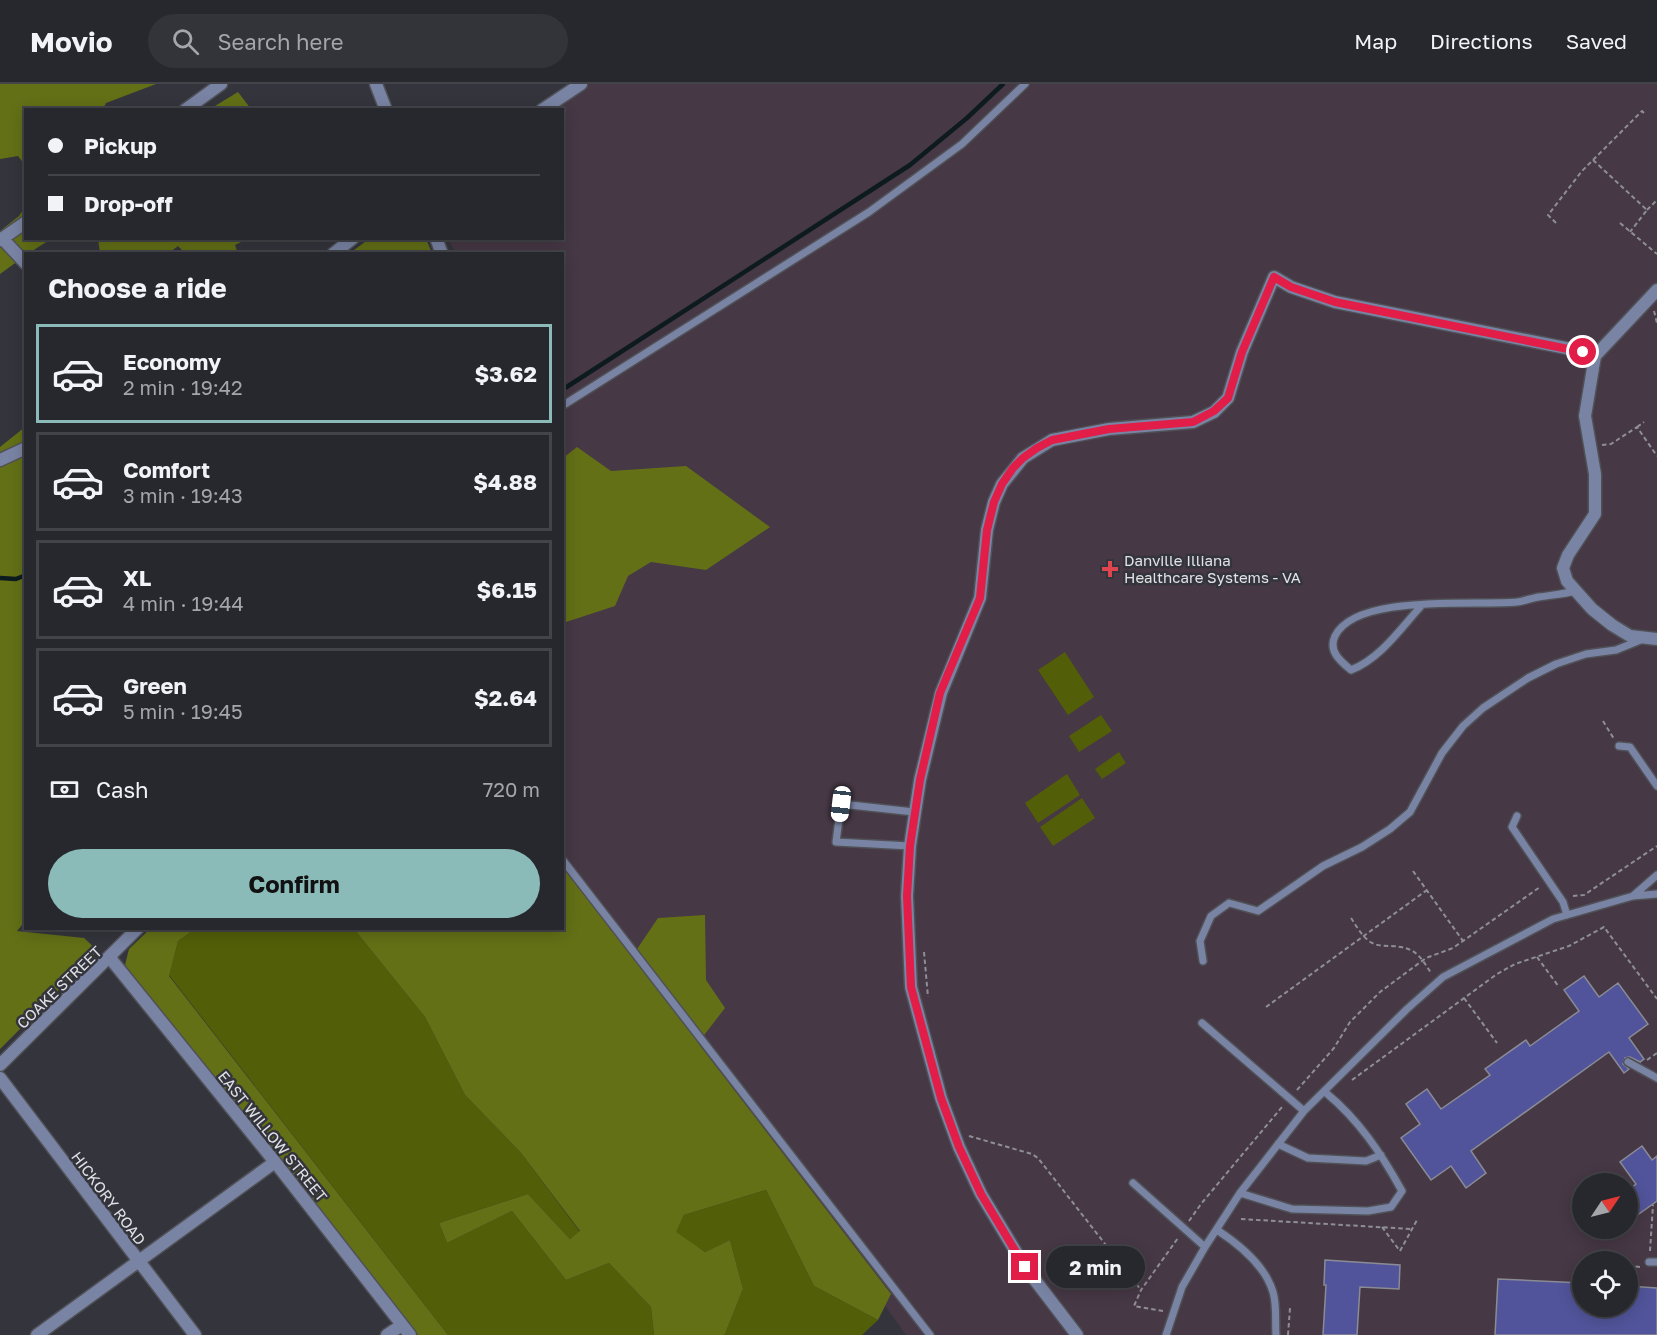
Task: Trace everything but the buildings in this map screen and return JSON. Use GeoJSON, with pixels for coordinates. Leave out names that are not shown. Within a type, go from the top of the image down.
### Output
{"type":"FeatureCollection","features":[{"type":"Feature","properties":{"kind":"street"},"geometry":{"type":"LineString","coordinates":[[188,108],[221,84]]}},
{"type":"Feature","properties":{"kind":"street"},"geometry":{"type":"LineString","coordinates":[[376,84],[385,108]]}},
{"type":"Feature","properties":{"kind":"street"},"geometry":{"type":"LineString","coordinates":[[545,108],[581,84]]}},
{"type":"Feature","properties":{"kind":"street"},"geometry":{"type":"LineString","coordinates":[[24,223],[1,239],[24,262]]}},
{"type":"Feature","properties":{"kind":"street"},"geometry":{"type":"LineString","coordinates":[[336,252],[350,240]]}},
{"type":"Feature","properties":{"kind":"street"},"geometry":{"type":"LineString","coordinates":[[1077,1335],[1025,1267],[981,1194],[959,1147],[941,1098],[911,987],[907,896],[914,812],[940,693],[980,598],[987,530],[994,502],[1002,484],[1023,458],[1052,440],[1109,429],[1193,422],[1214,411],[1228,398],[1242,352],[1274,277],[1291,287],[1335,302],[1571,349],[1595,356]]}},
{"type":"Feature","properties":{"kind":"street"},"geometry":{"type":"LineString","coordinates":[[1651,639],[1630,636],[1592,609],[1568,581],[1563,568],[1568,555],[1595,514],[1595,474],[1585,416],[1595,356],[1657,290]]}},
{"type":"Feature","properties":{"kind":"street"},"geometry":{"type":"LineString","coordinates":[[0,460],[24,449]]}},
{"type":"Feature","properties":{"kind":"street","name":"COAKE STREET"},"geometry":{"type":"LineString","coordinates":[[0,1065],[136,930]]}},
{"type":"Feature","properties":{"kind":"street","name":"EAST WILLOW STREET"},"geometry":{"type":"LineString","coordinates":[[110,958],[275,1162],[410,1335]]}},
{"type":"Feature","properties":{"kind":"street","name":"HICKORY ROAD"},"geometry":{"type":"LineString","coordinates":[[0,1078],[195,1335]]}},
{"type":"Feature","properties":{"kind":"street"},"geometry":{"type":"LineString","coordinates":[[37,1335],[275,1162]]}},
{"type":"Feature","properties":{"kind":"street"},"geometry":{"type":"LineString","coordinates":[[387,1335],[402,1324]]}},
{"type":"Feature","properties":{"kind":"lane"},"geometry":{"type":"LineString","coordinates":[[564,405],[869,212],[962,144],[1025,84]]}},
{"type":"Feature","properties":{"kind":"lane"},"geometry":{"type":"LineString","coordinates":[[1422,605],[1380,652],[1364,664],[1351,670],[1338,659],[1334,651],[1334,638],[1340,628],[1379,609],[1449,602],[1518,602],[1576,591]]}},
{"type":"Feature","properties":{"kind":"lane"},"geometry":{"type":"LineString","coordinates":[[1203,961],[1200,941],[1211,916],[1229,903],[1258,911],[1323,866],[1362,847],[1390,829],[1410,812],[1442,753],[1463,726],[1483,708],[1528,678],[1556,664],[1586,654],[1616,650],[1651,639]]}},
{"type":"Feature","properties":{"kind":"lane"},"geometry":{"type":"LineString","coordinates":[[1619,746],[1630,747],[1657,786]]}},
{"type":"Feature","properties":{"kind":"lane"},"geometry":{"type":"LineString","coordinates":[[910,846],[836,842],[841,804],[914,812]]}},
{"type":"Feature","properties":{"kind":"lane"},"geometry":{"type":"LineString","coordinates":[[1517,816],[1512,827],[1563,902],[1567,915]]}},
{"type":"Feature","properties":{"kind":"lane"},"geometry":{"type":"LineString","coordinates":[[564,862],[930,1335]]}},
{"type":"Feature","properties":{"kind":"lane"},"geometry":{"type":"LineString","coordinates":[[1634,896],[1657,875]]}},
{"type":"Feature","properties":{"kind":"lane"},"geometry":{"type":"LineString","coordinates":[[1166,1335],[1182,1287],[1240,1192],[1304,1111],[1407,1009],[1443,977],[1553,919],[1634,896],[1657,894]]}},
{"type":"Feature","properties":{"kind":"lane"},"geometry":{"type":"LineString","coordinates":[[1202,1023],[1304,1111]]}},
{"type":"Feature","properties":{"kind":"lane"},"geometry":{"type":"LineString","coordinates":[[1628,1062],[1657,1078]]}},
{"type":"Feature","properties":{"kind":"lane"},"geometry":{"type":"LineString","coordinates":[[1240,1192],[1292,1209],[1368,1211],[1391,1207],[1402,1191],[1382,1155],[1349,1112],[1325,1092]]}},
{"type":"Feature","properties":{"kind":"lane"},"geometry":{"type":"LineString","coordinates":[[1278,1144],[1308,1158],[1366,1161],[1382,1155]]}},
{"type":"Feature","properties":{"kind":"lane"},"geometry":{"type":"LineString","coordinates":[[1133,1183],[1205,1247]]}},
{"type":"Feature","properties":{"kind":"lane"},"geometry":{"type":"LineString","coordinates":[[1217,1230],[1236,1242],[1257,1264],[1268,1282],[1274,1294],[1276,1335]]}},
{"type":"Feature","properties":{"kind":"path"},"geometry":{"type":"LineString","coordinates":[[1557,223],[1548,215],[1593,160],[1642,111],[1646,115]]}},
{"type":"Feature","properties":{"kind":"path"},"geometry":{"type":"LineString","coordinates":[[1593,160],[1647,210]]}},
{"type":"Feature","properties":{"kind":"path"},"geometry":{"type":"LineString","coordinates":[[1630,232],[1657,200]]}},
{"type":"Feature","properties":{"kind":"path"},"geometry":{"type":"LineString","coordinates":[[1620,223],[1657,254]]}},
{"type":"Feature","properties":{"kind":"path"},"geometry":{"type":"LineString","coordinates":[[1589,447],[1611,444],[1644,422]]}},
{"type":"Feature","properties":{"kind":"path"},"geometry":{"type":"LineString","coordinates":[[1637,427],[1657,456]]}},
{"type":"Feature","properties":{"kind":"path"},"geometry":{"type":"LineString","coordinates":[[1603,721],[1619,746]]}},
{"type":"Feature","properties":{"kind":"path"},"geometry":{"type":"LineString","coordinates":[[1570,896],[1584,896],[1657,846]]}},
{"type":"Feature","properties":{"kind":"path"},"geometry":{"type":"LineString","coordinates":[[1413,870],[1463,941]]}},
{"type":"Feature","properties":{"kind":"path"},"geometry":{"type":"LineString","coordinates":[[1295,1092],[1334,1048],[1350,1022],[1380,992],[1423,961],[1454,948],[1540,887],[1544,893]]}},
{"type":"Feature","properties":{"kind":"path"},"geometry":{"type":"LineString","coordinates":[[1266,1007],[1427,890]]}},
{"type":"Feature","properties":{"kind":"path"},"geometry":{"type":"LineString","coordinates":[[1351,918],[1363,936],[1377,945],[1401,946],[1410,949],[1423,961],[1431,973]]}},
{"type":"Feature","properties":{"kind":"path"},"geometry":{"type":"LineString","coordinates":[[1349,1082],[1497,974],[1515,964],[1569,946],[1604,927],[1657,999]]}},
{"type":"Feature","properties":{"kind":"path"},"geometry":{"type":"LineString","coordinates":[[922,947],[926,963],[928,999]]}},
{"type":"Feature","properties":{"kind":"path"},"geometry":{"type":"LineString","coordinates":[[1537,957],[1559,987]]}},
{"type":"Feature","properties":{"kind":"path"},"geometry":{"type":"LineString","coordinates":[[1464,998],[1497,1043]]}},
{"type":"Feature","properties":{"kind":"path"},"geometry":{"type":"LineString","coordinates":[[1163,1311],[1134,1306],[1141,1290],[1201,1204],[1284,1105]]}},
{"type":"Feature","properties":{"kind":"path"},"geometry":{"type":"LineString","coordinates":[[964,1132],[973,1138],[1032,1154],[1038,1158],[1141,1290]]}},
{"type":"Feature","properties":{"kind":"path"},"geometry":{"type":"LineString","coordinates":[[1653,1206],[1653,1262]]}},
{"type":"Feature","properties":{"kind":"path"},"geometry":{"type":"LineString","coordinates":[[1241,1219],[1412,1229]]}},
{"type":"Feature","properties":{"kind":"path"},"geometry":{"type":"LineString","coordinates":[[1382,1227],[1400,1251],[1418,1220]]}},
{"type":"Feature","properties":{"kind":"path"},"geometry":{"type":"LineString","coordinates":[[1288,1335],[1290,1308]]}},
{"type":"Feature","properties":{"kind":"shaded area","name":"Danville Illiana Healthcare Systems - VA"},"geometry":{"type":"Polygon","coordinates":[[[590,84],[1657,84],[1657,1335],[906,1335],[783,1163],[564,885],[564,252],[455,252],[449,240],[564,240],[564,108],[554,108],[590,84]]]}},
{"type":"Feature","properties":{"kind":"green space"},"geometry":{"type":"Polygon","coordinates":[[[0,84],[156,84],[106,103],[104,108],[24,108],[24,164],[18,156],[0,159],[0,84]]]}},
{"type":"Feature","properties":{"kind":"green space"},"geometry":{"type":"Polygon","coordinates":[[[238,92],[250,108],[212,108],[238,92]]]}},
{"type":"Feature","properties":{"kind":"green space"},"geometry":{"type":"Polygon","coordinates":[[[24,208],[24,240],[49,240],[31,252],[24,252],[24,257],[0,274],[0,231],[19,216],[24,208]]]}},
{"type":"Feature","properties":{"kind":"green space"},"geometry":{"type":"Polygon","coordinates":[[[98,240],[245,240],[235,245],[237,252],[184,252],[178,246],[170,252],[100,252],[98,240]]]}},
{"type":"Feature","properties":{"kind":"green space"},"geometry":{"type":"Polygon","coordinates":[[[368,240],[426,240],[432,252],[351,252],[368,240]]]}},
{"type":"Feature","properties":{"kind":"green space"},"geometry":{"type":"Polygon","coordinates":[[[24,428],[24,922],[17,931],[84,938],[98,951],[0,1049],[0,447],[24,428]]]}},
{"type":"Feature","properties":{"kind":"green space"},"geometry":{"type":"Polygon","coordinates":[[[577,447],[611,471],[686,466],[770,527],[706,570],[651,562],[628,576],[615,606],[564,623],[564,457],[577,447]]]}},
{"type":"Feature","properties":{"kind":"green space"},"geometry":{"type":"Polygon","coordinates":[[[1065,652],[1094,697],[1068,715],[1038,670],[1065,652]]]}},
{"type":"Feature","properties":{"kind":"green space"},"geometry":{"type":"Polygon","coordinates":[[[1101,715],[1112,731],[1079,752],[1069,736],[1101,715]]]}},
{"type":"Feature","properties":{"kind":"green space"},"geometry":{"type":"Polygon","coordinates":[[[1119,752],[1126,763],[1102,779],[1095,769],[1119,752]]]}},
{"type":"Feature","properties":{"kind":"green space"},"geometry":{"type":"Polygon","coordinates":[[[1067,774],[1080,795],[1038,823],[1025,803],[1067,774]]]}},
{"type":"Feature","properties":{"kind":"green space"},"geometry":{"type":"Polygon","coordinates":[[[1082,798],[1095,818],[1053,846],[1040,827],[1082,798]]]}},
{"type":"Feature","properties":{"kind":"green space"},"geometry":{"type":"Polygon","coordinates":[[[564,869],[633,955],[658,918],[705,915],[706,980],[725,1008],[698,1043],[891,1294],[878,1320],[814,1286],[766,1190],[684,1215],[676,1232],[705,1252],[730,1240],[743,1289],[723,1335],[654,1335],[651,1307],[609,1263],[566,1280],[512,1211],[447,1243],[439,1223],[528,1194],[570,1239],[580,1231],[521,1153],[465,1095],[425,1017],[355,930],[564,930],[564,869]]]}},
{"type":"Feature","properties":{"kind":"green space"},"geometry":{"type":"Polygon","coordinates":[[[149,930],[194,930],[178,941],[169,976],[448,1335],[418,1335],[125,965],[129,949],[149,930]]]}},
{"type":"Feature","properties":{"kind":"green space"},"geometry":{"type":"Polygon","coordinates":[[[194,930],[355,930],[425,1017],[465,1095],[521,1153],[580,1232],[570,1239],[528,1194],[439,1223],[447,1243],[512,1211],[566,1280],[609,1263],[651,1307],[654,1335],[448,1335],[169,975],[178,941],[194,930]]]}},
{"type":"Feature","properties":{"kind":"green space"},"geometry":{"type":"Polygon","coordinates":[[[766,1190],[814,1286],[878,1320],[862,1335],[723,1335],[743,1289],[730,1240],[705,1252],[675,1233],[684,1215],[766,1190]]]}},
{"type":"Feature","properties":{"kind":"waterway"},"geometry":{"type":"LineString","coordinates":[[564,389],[910,165],[967,118],[1003,84]]}},
{"type":"Feature","properties":{"kind":"waterway"},"geometry":{"type":"LineString","coordinates":[[0,578],[16,579],[24,576]]}},
{"type":"Feature","properties":{"kind":"place","name":"Danville Illiana Healthcare Systems - VA"},"geometry":{"type":"Point","coordinates":[1110,569]}},
{"type":"Feature","properties":{"kind":"route"},"geometry":{"type":"LineString","coordinates":[[1025,1267],[981,1194],[959,1147],[941,1098],[911,987],[907,896],[914,812],[940,693],[980,598],[987,530],[994,502],[1002,484],[1023,458],[1052,440],[1109,429],[1193,422],[1214,411],[1228,398],[1242,352],[1274,277],[1291,287],[1335,302],[1583,352]]}}]}
